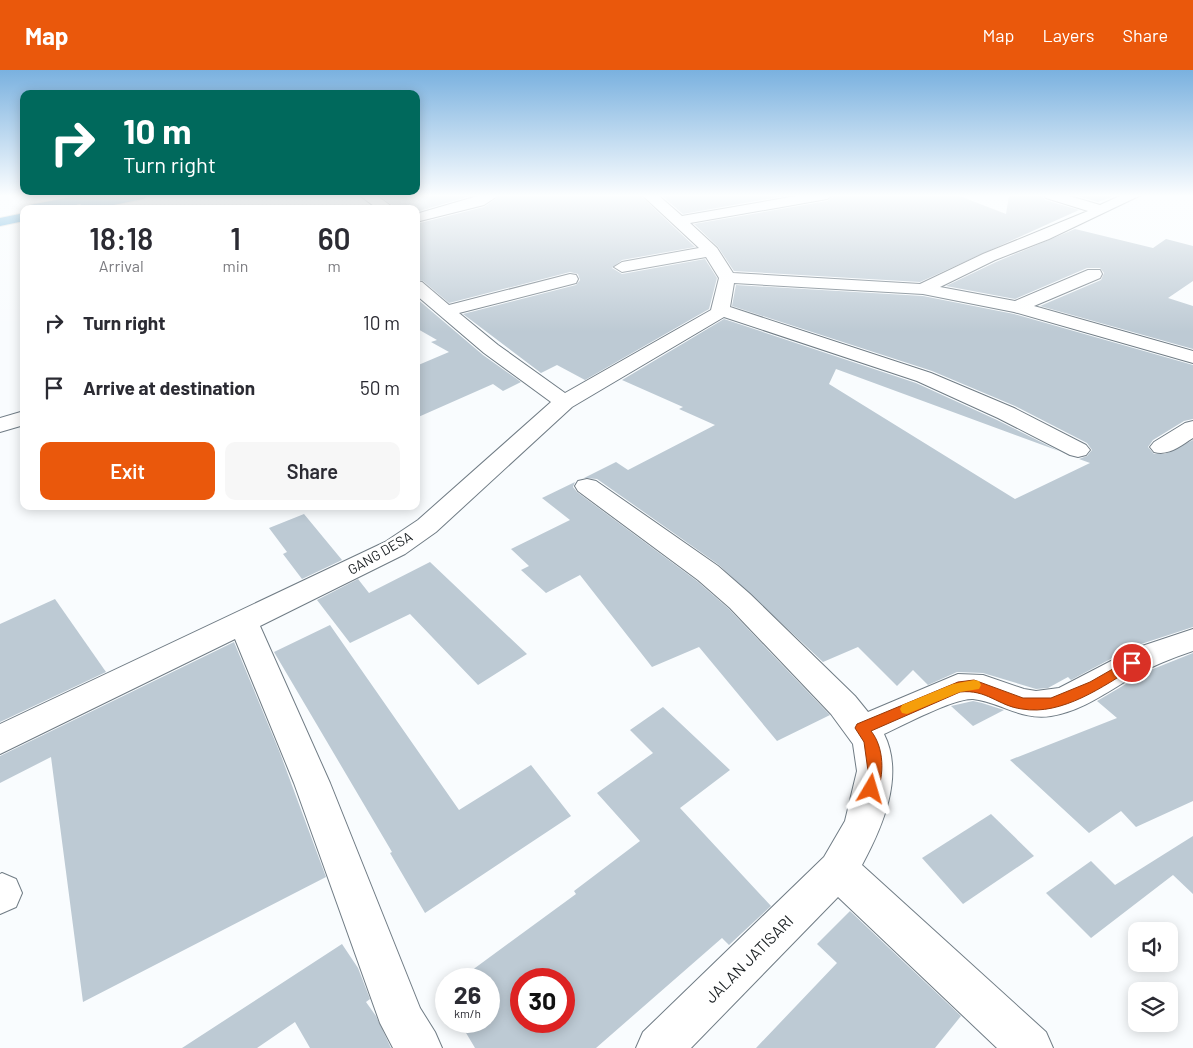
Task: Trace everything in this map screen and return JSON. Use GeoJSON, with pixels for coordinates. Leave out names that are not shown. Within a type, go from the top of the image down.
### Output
{"type":"FeatureCollection","features":[{"type":"Feature","properties":{"kind":"street"},"geometry":{"type":"LineString","coordinates":[[700,241],[711,251],[727,278],[720,310],[924,377],[1006,413],[1078,450]]}},
{"type":"Feature","properties":{"kind":"street"},"geometry":{"type":"LineString","coordinates":[[924,289],[989,257],[1028,241]]}},
{"type":"Feature","properties":{"kind":"street"},"geometry":{"type":"LineString","coordinates":[[622,268],[711,251]]}},
{"type":"Feature","properties":{"kind":"street"},"geometry":{"type":"LineString","coordinates":[[1017,307],[1094,274]]}},
{"type":"Feature","properties":{"kind":"street"},"geometry":{"type":"LineString","coordinates":[[727,278],[924,289],[1017,307],[1193,356]]}},
{"type":"Feature","properties":{"kind":"street"},"geometry":{"type":"LineString","coordinates":[[445,311],[570,279]]}},
{"type":"Feature","properties":{"kind":"street"},"geometry":{"type":"LineString","coordinates":[[420,289],[491,349],[564,402]]}},
{"type":"Feature","properties":{"kind":"street","name":"GANG DESA"},"geometry":{"type":"LineString","coordinates":[[0,740],[395,548],[427,526],[564,402],[720,310]]}},
{"type":"Feature","properties":{"kind":"street"},"geometry":{"type":"LineString","coordinates":[[0,425],[20,419]]}},
{"type":"Feature","properties":{"kind":"street"},"geometry":{"type":"LineString","coordinates":[[1162,447],[1193,428]]}},
{"type":"Feature","properties":{"kind":"street","name":"JALAN JATISARI"},"geometry":{"type":"LineString","coordinates":[[587,486],[708,573],[740,601],[844,704],[870,740],[875,771],[863,826],[838,870],[660,1048]]}},
{"type":"Feature","properties":{"kind":"street"},"geometry":{"type":"LineString","coordinates":[[243,622],[312,783],[403,1024],[419,1048]]}},
{"type":"Feature","properties":{"kind":"street"},"geometry":{"type":"LineString","coordinates":[[862,728],[958,687],[974,685],[1022,704],[1052,703],[1095,686],[1132,663],[1193,640]]}},
{"type":"Feature","properties":{"kind":"street"},"geometry":{"type":"LineString","coordinates":[[838,870],[1030,1048]]}},
{"type":"Feature","properties":{"kind":"building"},"geometry":{"type":"Polygon","coordinates":[[[420,241],[688,241],[695,247],[622,260],[612,268],[622,274],[705,259],[717,278],[709,309],[585,380],[557,365],[541,373],[463,314],[576,285],[580,280],[578,274],[570,272],[449,303],[420,280],[420,241]]]}},
{"type":"Feature","properties":{"kind":"building"},"geometry":{"type":"Polygon","coordinates":[[[711,241],[1011,241],[920,282],[734,271],[718,247],[711,241]]]}},
{"type":"Feature","properties":{"kind":"building"},"geometry":{"type":"Polygon","coordinates":[[[1047,241],[1123,241],[1153,248],[1164,241],[1172,241],[1193,246],[1193,281],[1168,298],[1193,306],[1193,349],[1040,306],[1101,280],[1104,273],[1100,268],[1087,268],[1015,299],[946,286],[1047,241]]]}},
{"type":"Feature","properties":{"kind":"building"},"geometry":{"type":"Polygon","coordinates":[[[736,285],[923,296],[1014,314],[1193,365],[1193,419],[1184,421],[1153,440],[1148,447],[1154,454],[1165,454],[1193,440],[1193,627],[1135,646],[1071,680],[1068,677],[1048,688],[1036,689],[983,673],[957,672],[928,685],[913,670],[897,686],[858,647],[823,662],[719,565],[597,479],[584,478],[616,462],[628,470],[715,425],[679,409],[683,407],[622,380],[724,319],[916,383],[1059,451],[836,369],[829,384],[1015,499],[1090,463],[1079,459],[1087,456],[1092,450],[1087,443],[1015,406],[932,371],[732,306],[736,285]]]}},
{"type":"Feature","properties":{"kind":"building"},"geometry":{"type":"Polygon","coordinates":[[[420,301],[483,355],[521,382],[503,391],[493,384],[420,416],[420,364],[449,352],[431,342],[437,340],[420,330],[420,301]]]}},
{"type":"Feature","properties":{"kind":"building"},"geometry":{"type":"Polygon","coordinates":[[[575,482],[573,487],[577,492],[697,581],[729,609],[830,715],[777,741],[699,647],[652,667],[580,575],[546,593],[521,570],[529,566],[511,549],[570,520],[542,498],[575,482]]]}},
{"type":"Feature","properties":{"kind":"building"},"geometry":{"type":"Polygon","coordinates":[[[304,514],[342,560],[302,579],[283,554],[287,552],[269,528],[304,514]]]}},
{"type":"Feature","properties":{"kind":"building"},"geometry":{"type":"Polygon","coordinates":[[[430,562],[527,654],[478,685],[410,614],[350,643],[317,600],[358,579],[369,593],[430,562]]]}},
{"type":"Feature","properties":{"kind":"building"},"geometry":{"type":"Polygon","coordinates":[[[55,599],[106,672],[0,722],[0,624],[55,599]]]}},
{"type":"Feature","properties":{"kind":"building"},"geometry":{"type":"Polygon","coordinates":[[[330,625],[459,810],[531,765],[571,816],[425,913],[390,853],[392,852],[274,652],[330,625]]]}},
{"type":"Feature","properties":{"kind":"building"},"geometry":{"type":"Polygon","coordinates":[[[234,642],[280,753],[326,877],[83,1002],[51,757],[0,783],[0,756],[234,642]]]}},
{"type":"Feature","properties":{"kind":"building"},"geometry":{"type":"Polygon","coordinates":[[[1193,653],[1193,801],[1136,827],[1121,811],[1089,833],[1010,760],[1117,718],[1097,701],[1148,671],[1193,653]]]}},
{"type":"Feature","properties":{"kind":"building"},"geometry":{"type":"Polygon","coordinates":[[[973,701],[1004,710],[973,726],[951,706],[973,701]]]}},
{"type":"Feature","properties":{"kind":"building"},"geometry":{"type":"Polygon","coordinates":[[[663,707],[730,770],[680,808],[771,906],[729,945],[722,938],[596,1048],[475,1048],[466,1033],[500,1033],[500,968],[475,968],[576,894],[574,891],[640,841],[597,793],[653,753],[630,730],[663,707]]]}},
{"type":"Feature","properties":{"kind":"building"},"geometry":{"type":"Polygon","coordinates":[[[991,814],[1034,856],[963,904],[922,858],[991,814]]]}},
{"type":"Feature","properties":{"kind":"building"},"geometry":{"type":"Polygon","coordinates":[[[1193,836],[1193,894],[1173,875],[1091,938],[1046,893],[1091,861],[1115,885],[1193,836]]]}},
{"type":"Feature","properties":{"kind":"building"},"geometry":{"type":"Polygon","coordinates":[[[850,911],[961,1016],[935,1048],[756,1048],[837,963],[817,944],[850,911]]]}},
{"type":"Feature","properties":{"kind":"building"},"geometry":{"type":"Polygon","coordinates":[[[342,944],[358,968],[370,999],[366,1002],[376,1016],[391,1048],[310,1048],[295,1022],[257,1048],[182,1048],[342,944]]]}},
{"type":"Feature","properties":{"kind":"slow traffic"},"geometry":{"type":"LineString","coordinates":[[907,709],[958,687],[974,685]]}},
{"type":"Feature","properties":{"kind":"route"},"geometry":{"type":"LineString","coordinates":[[871,789],[875,771],[873,755],[870,740],[862,728],[958,687],[974,685],[991,690],[1022,704],[1052,703],[1095,686],[1132,663]]}}]}
